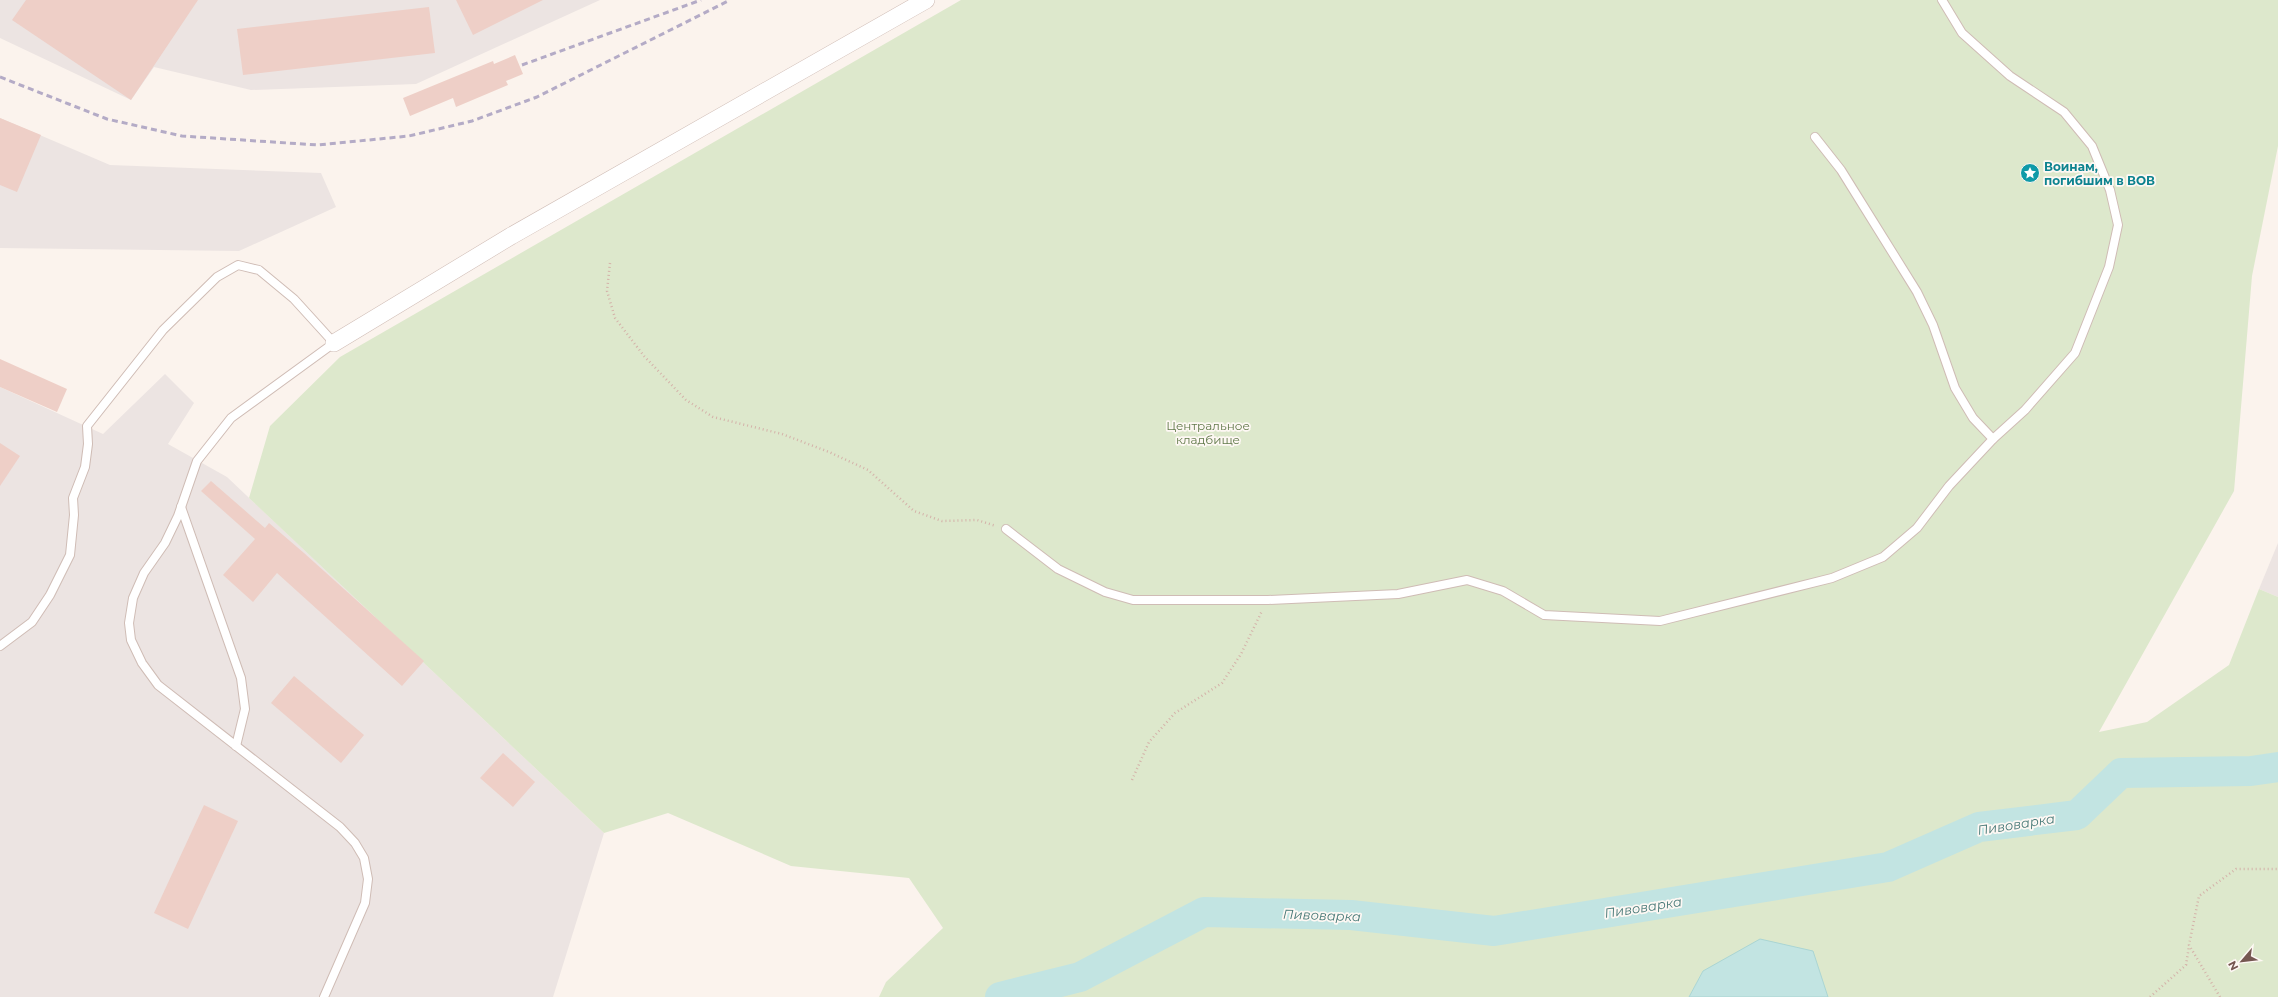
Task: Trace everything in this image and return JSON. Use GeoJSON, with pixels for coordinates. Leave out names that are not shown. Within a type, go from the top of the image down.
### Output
{"type":"FeatureCollection","features":[{"type":"Feature","properties":{"kind":"street"},"geometry":{"type":"LineString","coordinates":[[334,343],[511,236],[926,0]]}},
{"type":"Feature","properties":{"kind":"lane"},"geometry":{"type":"LineString","coordinates":[[1006,529],[1058,569],[1105,592],[1133,600],[1268,600],[1398,594],[1467,580],[1503,591],[1544,615],[1660,621],[1832,578],[1883,557],[1917,528],[1949,486],[1993,439],[2025,410],[2075,352],[2109,267],[2118,225],[2110,190],[2092,146],[2064,112],[2010,76],[1962,33],[1942,0]]}},
{"type":"Feature","properties":{"kind":"lane"},"geometry":{"type":"LineString","coordinates":[[1815,138],[1841,170],[1917,292],[1933,325],[1955,388],[1973,418],[1993,439]]}},
{"type":"Feature","properties":{"kind":"lane"},"geometry":{"type":"LineString","coordinates":[[0,646],[32,622],[50,595],[70,554],[74,515],[73,498],[85,467],[88,444],[87,426],[163,330],[217,277],[238,265],[259,270],[294,299],[334,343],[231,418],[197,461],[181,507],[165,542],[144,573],[133,598],[129,623],[131,640],[142,663],[158,685],[340,827],[355,843],[364,858],[368,879],[365,903],[324,997]]}},
{"type":"Feature","properties":{"kind":"lane"},"geometry":{"type":"LineString","coordinates":[[181,507],[241,678],[245,709],[236,746]]}},
{"type":"Feature","properties":{"kind":"path"},"geometry":{"type":"LineString","coordinates":[[610,263],[607,291],[614,318],[644,356],[686,400],[713,417],[782,434],[830,452],[862,467],[868,470],[914,511],[942,521],[977,520],[1006,529]]}},
{"type":"Feature","properties":{"kind":"path"},"geometry":{"type":"LineString","coordinates":[[1132,780],[1149,742],[1175,713],[1222,683],[1241,654],[1268,600]]}},
{"type":"Feature","properties":{"kind":"path"},"geometry":{"type":"LineString","coordinates":[[2150,997],[2186,964],[2199,896],[2236,869],[2278,869]]}},
{"type":"Feature","properties":{"kind":"path"},"geometry":{"type":"LineString","coordinates":[[2189,945],[2220,997]]}},
{"type":"Feature","properties":{"kind":"shaded area"},"geometry":{"type":"Polygon","coordinates":[[[0,0],[600,0],[416,84],[251,90],[154,67],[131,100],[0,38],[0,0]]]}},
{"type":"Feature","properties":{"kind":"shaded area"},"geometry":{"type":"Polygon","coordinates":[[[0,118],[110,165],[321,173],[336,207],[239,251],[0,248],[0,118]]]}},
{"type":"Feature","properties":{"kind":"shaded area"},"geometry":{"type":"Polygon","coordinates":[[[165,374],[194,403],[168,444],[227,477],[604,833],[553,997],[0,997],[0,387],[103,434],[165,374]]]}},
{"type":"Feature","properties":{"kind":"shaded area"},"geometry":{"type":"Polygon","coordinates":[[[2278,543],[2278,597],[2259,589],[2278,543]]]}},
{"type":"Feature","properties":{"kind":"green space","name":"Центральное кладбище"},"geometry":{"type":"Polygon","coordinates":[[[961,0],[2278,0],[2278,146],[2252,276],[2234,491],[2099,732],[2147,722],[2229,665],[2259,589],[2278,597],[2278,997],[1828,997],[1703,971],[1689,997],[879,997],[886,982],[943,928],[909,878],[791,866],[668,813],[604,833],[249,498],[270,426],[340,357],[961,0]]]}},
{"type":"Feature","properties":{"kind":"water"},"geometry":{"type":"Polygon","coordinates":[[[1760,939],[1813,951],[1828,997],[1689,997],[1703,971],[1760,939]]]}},
{"type":"Feature","properties":{"kind":"building"},"geometry":{"type":"Polygon","coordinates":[[[26,0],[198,0],[131,100],[12,20],[26,0]]]}},
{"type":"Feature","properties":{"kind":"building"},"geometry":{"type":"Polygon","coordinates":[[[456,0],[543,0],[473,35],[456,0]]]}},
{"type":"Feature","properties":{"kind":"building"},"geometry":{"type":"Polygon","coordinates":[[[429,7],[435,53],[243,75],[237,29],[429,7]]]}},
{"type":"Feature","properties":{"kind":"building"},"geometry":{"type":"Polygon","coordinates":[[[515,55],[523,74],[506,81],[508,85],[456,107],[453,98],[410,116],[403,98],[493,61],[494,64],[515,55]]]}},
{"type":"Feature","properties":{"kind":"building"},"geometry":{"type":"Polygon","coordinates":[[[0,118],[41,135],[17,192],[0,185],[0,118]]]}},
{"type":"Feature","properties":{"kind":"building"},"geometry":{"type":"Polygon","coordinates":[[[0,359],[67,389],[57,412],[0,387],[0,359]]]}},
{"type":"Feature","properties":{"kind":"building"},"geometry":{"type":"Polygon","coordinates":[[[0,443],[20,456],[0,486],[0,443]]]}},
{"type":"Feature","properties":{"kind":"building"},"geometry":{"type":"Polygon","coordinates":[[[211,481],[265,528],[269,523],[424,661],[402,686],[277,573],[253,602],[223,575],[255,539],[201,491],[211,481]]]}},
{"type":"Feature","properties":{"kind":"building"},"geometry":{"type":"Polygon","coordinates":[[[294,676],[364,735],[341,763],[271,703],[294,676]]]}},
{"type":"Feature","properties":{"kind":"building"},"geometry":{"type":"Polygon","coordinates":[[[503,753],[535,782],[513,807],[480,778],[503,753]]]}},
{"type":"Feature","properties":{"kind":"building"},"geometry":{"type":"Polygon","coordinates":[[[204,805],[238,821],[188,929],[154,913],[204,805]]]}},
{"type":"Feature","properties":{"kind":"waterway","name":"Пивоварка"},"geometry":{"type":"LineString","coordinates":[[1000,997],[1080,977],[1204,912],[1351,915],[1494,931],[1888,867],[1979,827],[2077,815],[2121,773],[2251,771],[2278,767]]}},
{"type":"Feature","properties":{"kind":"railway"},"geometry":{"type":"LineString","coordinates":[[522,65],[701,0]]}},
{"type":"Feature","properties":{"kind":"railway"},"geometry":{"type":"LineString","coordinates":[[0,77],[107,119],[182,136],[318,145],[409,136],[472,121],[537,97],[730,0]]}},
{"type":"Feature","properties":{"kind":"place","name":"Воинам, погибшим в ВОВ"},"geometry":{"type":"Point","coordinates":[2030,173]}}]}
